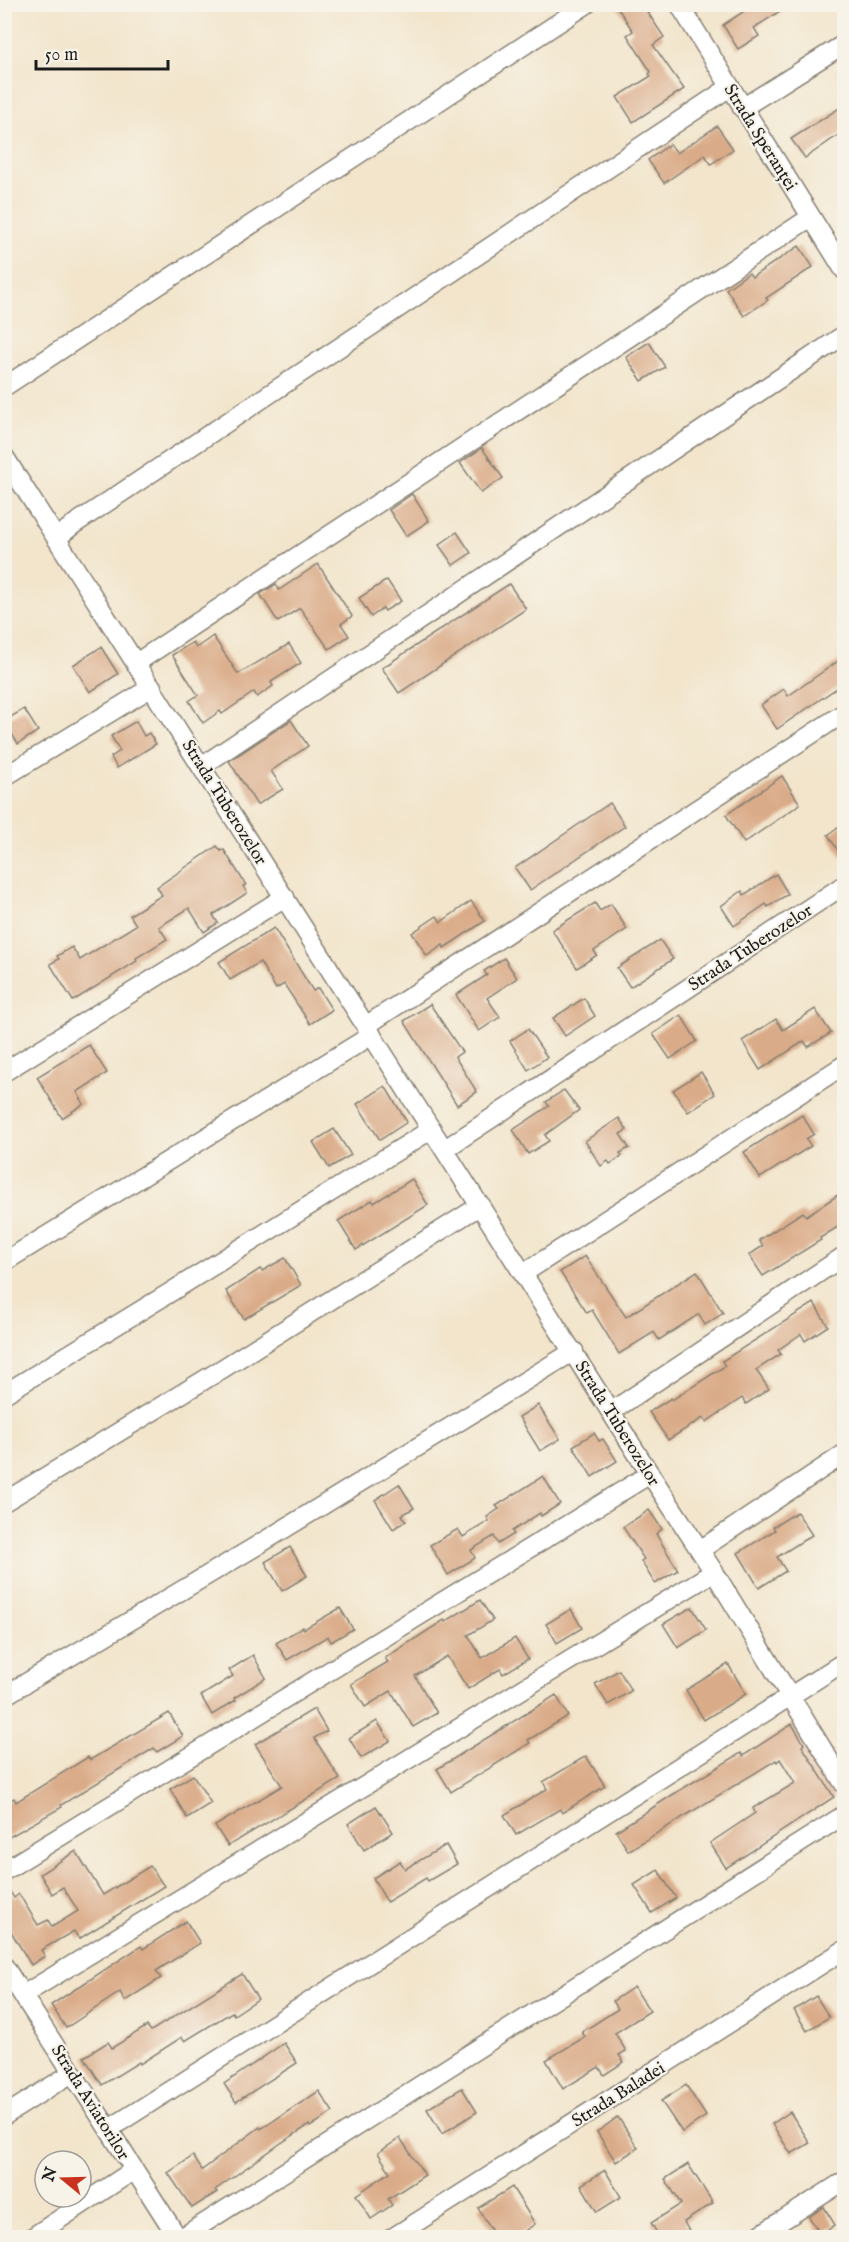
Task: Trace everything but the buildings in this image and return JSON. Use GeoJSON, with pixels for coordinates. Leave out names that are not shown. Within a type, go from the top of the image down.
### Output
{"type":"FeatureCollection","features":[{"type":"Feature","properties":{"kind":"street"},"geometry":{"type":"LineString","coordinates":[[4,387],[587,4]]}},
{"type":"Feature","properties":{"kind":"street","name":"Strada Speranței"},"geometry":{"type":"LineString","coordinates":[[679,4],[812,217],[839,248],[844,270]]}},
{"type":"Feature","properties":{"kind":"street"},"geometry":{"type":"LineString","coordinates":[[742,108],[844,44]]}},
{"type":"Feature","properties":{"kind":"street"},"geometry":{"type":"LineString","coordinates":[[57,538],[73,525],[730,87]]}},
{"type":"Feature","properties":{"kind":"street"},"geometry":{"type":"LineString","coordinates":[[136,663],[812,217]]}},
{"type":"Feature","properties":{"kind":"street"},"geometry":{"type":"LineString","coordinates":[[202,766],[844,334]]}},
{"type":"Feature","properties":{"kind":"street","name":"Strada Tuberozelor"},"geometry":{"type":"LineString","coordinates":[[4,456],[714,1572],[844,1784]]}},
{"type":"Feature","properties":{"kind":"street"},"geometry":{"type":"LineString","coordinates":[[4,777],[152,687]]}},
{"type":"Feature","properties":{"kind":"street"},"geometry":{"type":"LineString","coordinates":[[4,1262],[370,1030],[844,713]]}},
{"type":"Feature","properties":{"kind":"street","name":"Strada Tuberozelor"},"geometry":{"type":"LineString","coordinates":[[445,1149],[844,885]]}},
{"type":"Feature","properties":{"kind":"street"},"geometry":{"type":"LineString","coordinates":[[4,1071],[285,897]]}},
{"type":"Feature","properties":{"kind":"street"},"geometry":{"type":"LineString","coordinates":[[524,1273],[844,1065]]}},
{"type":"Feature","properties":{"kind":"street"},"geometry":{"type":"LineString","coordinates":[[4,1394],[432,1129]]}},
{"type":"Feature","properties":{"kind":"street"},"geometry":{"type":"LineString","coordinates":[[4,1502],[214,1374],[481,1205]]}},
{"type":"Feature","properties":{"kind":"street"},"geometry":{"type":"LineString","coordinates":[[612,1411],[844,1256]]}},
{"type":"Feature","properties":{"kind":"street"},"geometry":{"type":"LineString","coordinates":[[4,1696],[243,1554],[574,1351]]}},
{"type":"Feature","properties":{"kind":"street"},"geometry":{"type":"LineString","coordinates":[[700,1550],[844,1454]]}},
{"type":"Feature","properties":{"kind":"street"},"geometry":{"type":"LineString","coordinates":[[4,1871],[650,1474]]}},
{"type":"Feature","properties":{"kind":"street"},"geometry":{"type":"LineString","coordinates":[[23,1995],[714,1572]]}},
{"type":"Feature","properties":{"kind":"street"},"geometry":{"type":"LineString","coordinates":[[109,2129],[844,1662]]}},
{"type":"Feature","properties":{"kind":"street"},"geometry":{"type":"LineString","coordinates":[[179,2238],[844,1815]]}},
{"type":"Feature","properties":{"kind":"street","name":"Strada Baladei"},"geometry":{"type":"LineString","coordinates":[[392,2238],[844,1950]]}},
{"type":"Feature","properties":{"kind":"street","name":"Strada Aviatorilor"},"geometry":{"type":"LineString","coordinates":[[4,1966],[179,2238]]}},
{"type":"Feature","properties":{"kind":"street"},"geometry":{"type":"LineString","coordinates":[[4,2116],[72,2073]]}},
{"type":"Feature","properties":{"kind":"street"},"geometry":{"type":"LineString","coordinates":[[31,2238],[134,2170]]}},
{"type":"Feature","properties":{"kind":"street"},"geometry":{"type":"LineString","coordinates":[[755,2238],[844,2181]]}}]}
